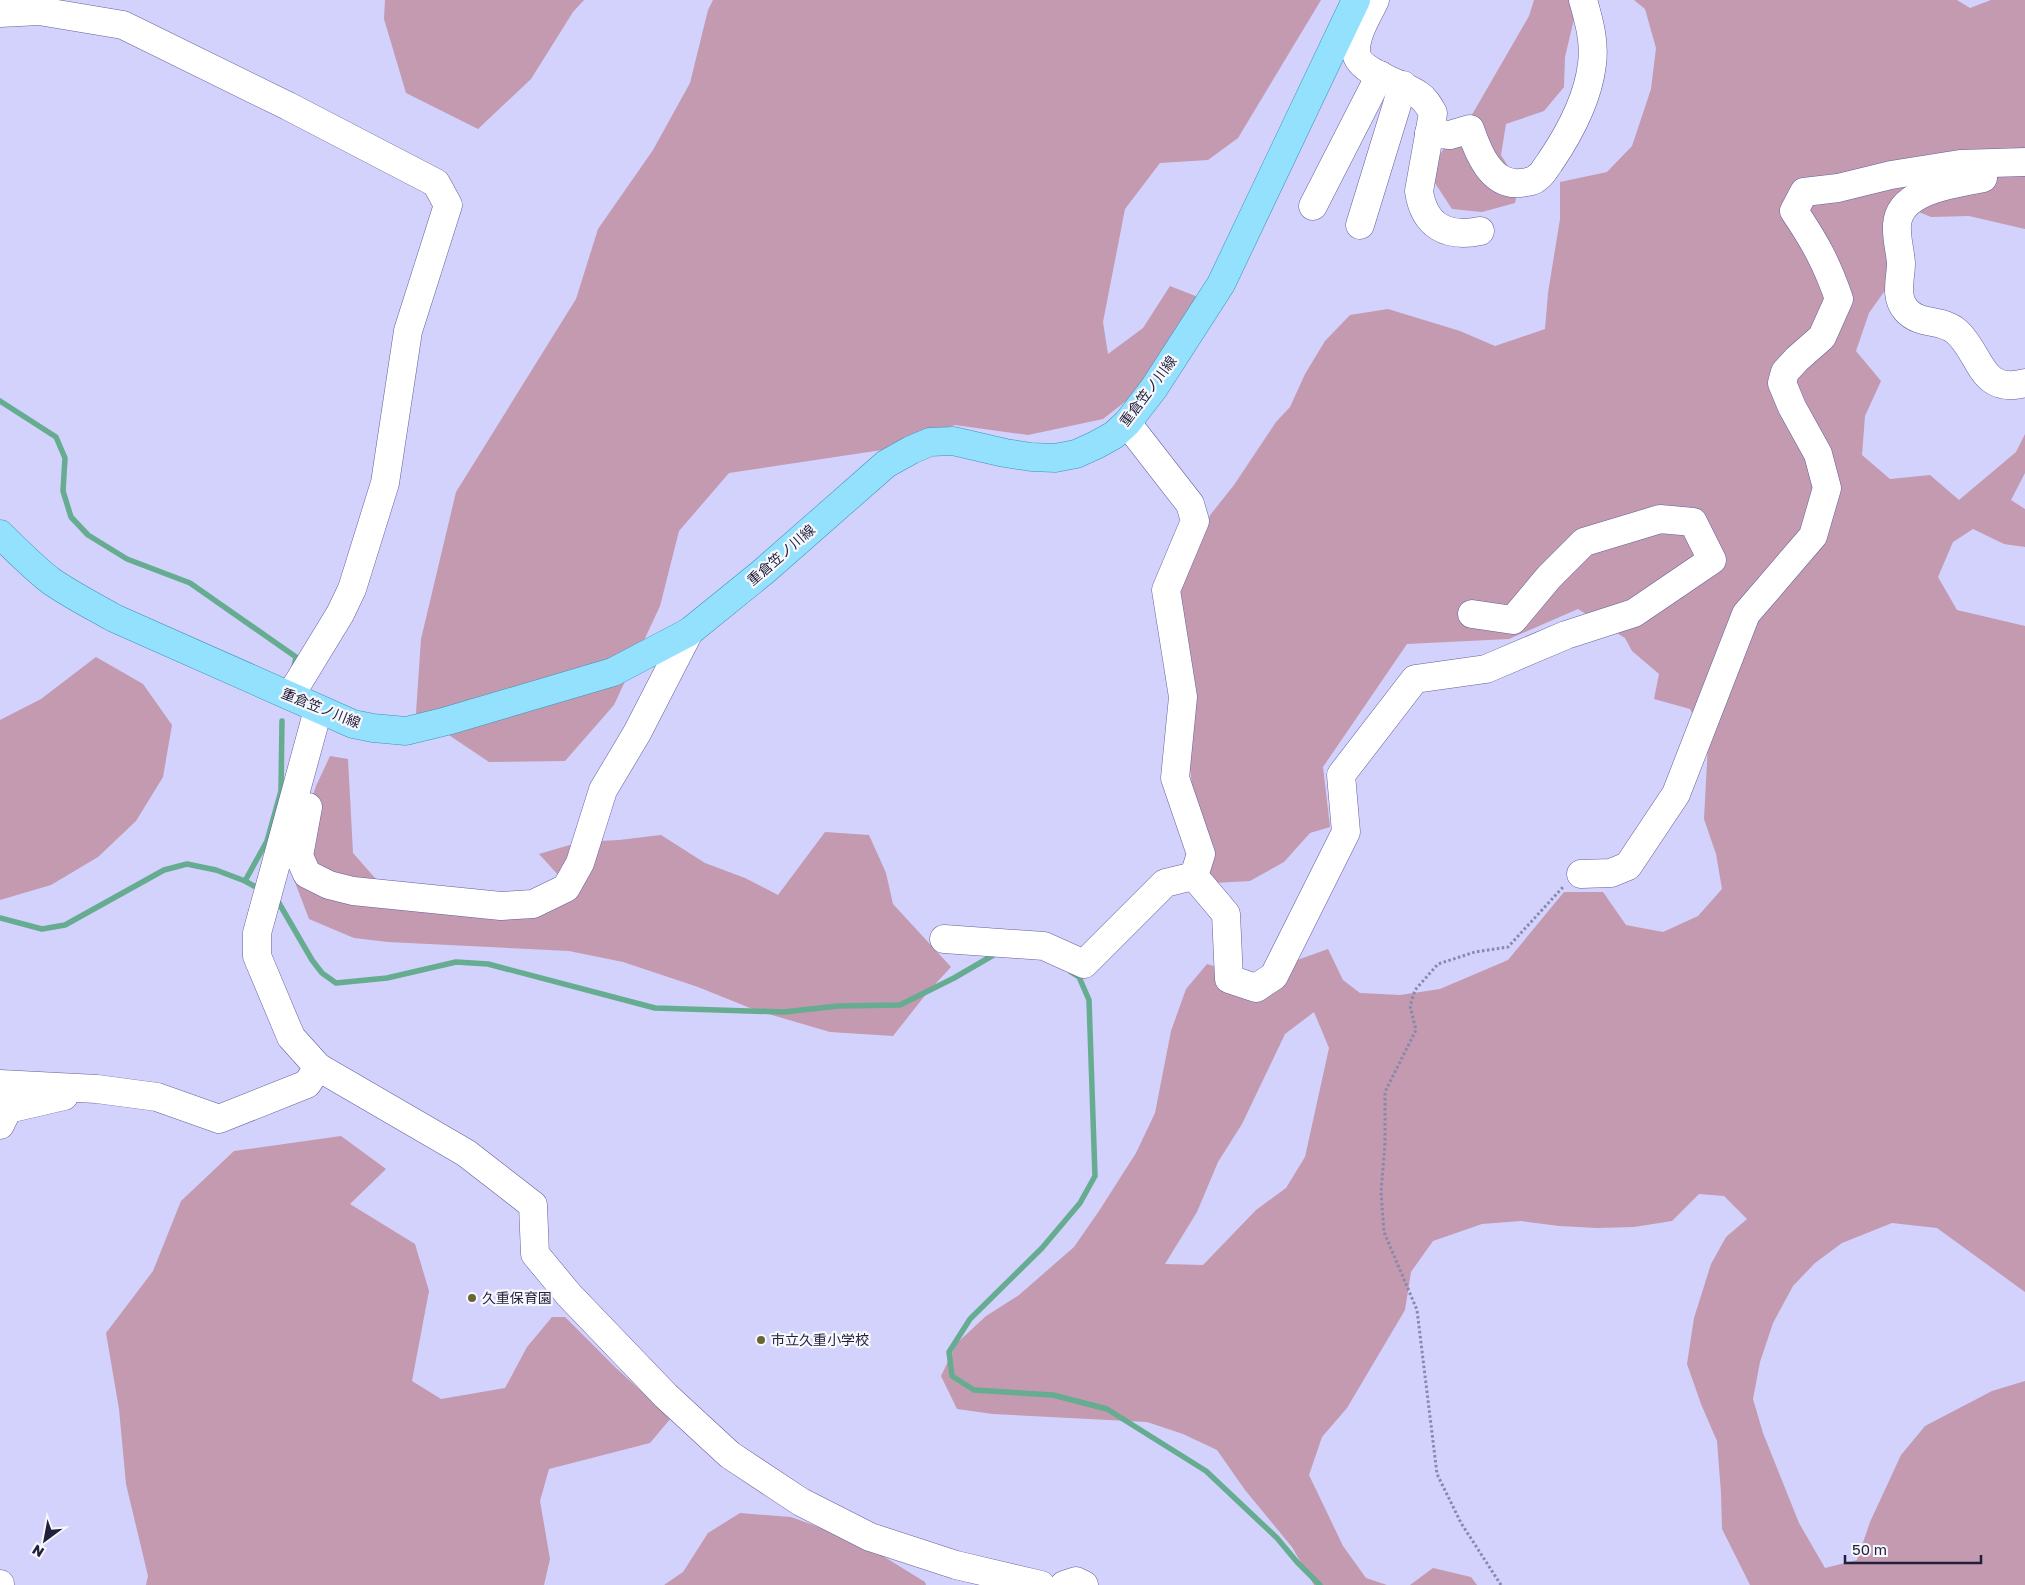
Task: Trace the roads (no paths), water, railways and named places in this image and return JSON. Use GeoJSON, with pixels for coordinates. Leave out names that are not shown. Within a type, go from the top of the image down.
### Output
{"type":"FeatureCollection","features":[{"type":"Feature","properties":{"kind":"main road","name":"重倉笠ノ川線"},"geometry":{"type":"LineString","coordinates":[[0,534],[51,581],[80,600],[114,618],[353,724],[406,731],[447,721],[613,672],[689,632],[764,572],[886,464],[911,450],[930,442],[953,441],[1022,456],[1055,458],[1076,454],[1096,446],[1114,435],[1127,423],[1154,388],[1221,284],[1356,0]]}},
{"type":"Feature","properties":{"kind":"street"},"geometry":{"type":"LineString","coordinates":[[1375,0],[1358,36],[1356,52],[1360,63],[1368,70],[1392,80],[1427,102],[1433,113],[1419,191],[1421,203],[1427,216],[1439,227],[1462,235],[1480,231]]}},
{"type":"Feature","properties":{"kind":"street"},"geometry":{"type":"LineString","coordinates":[[1429,134],[1450,135],[1470,129],[1475,145],[1491,173],[1512,184],[1531,182],[1540,176],[1558,150],[1574,120],[1590,74],[1593,46],[1590,24],[1583,0]]}},
{"type":"Feature","properties":{"kind":"street"},"geometry":{"type":"LineString","coordinates":[[0,12],[39,11],[123,25],[288,106],[436,183],[448,205],[408,331],[385,483],[352,589],[340,614],[290,696]]}},
{"type":"Feature","properties":{"kind":"street"},"geometry":{"type":"LineString","coordinates":[[1313,206],[1392,80]]}},
{"type":"Feature","properties":{"kind":"street"},"geometry":{"type":"LineString","coordinates":[[1360,225],[1392,80]]}},
{"type":"Feature","properties":{"kind":"street"},"geometry":{"type":"LineString","coordinates":[[2019,162],[1991,177],[1943,187],[1912,198],[1901,212],[1896,224],[1901,262],[1899,297],[1906,310],[1917,319],[1947,325],[1955,330],[1962,337],[1984,371],[1997,384],[2013,387],[2025,383]]}},
{"type":"Feature","properties":{"kind":"street"},"geometry":{"type":"LineString","coordinates":[[1581,874],[1611,873],[1628,866],[1676,794],[1746,614],[1813,536],[1827,488],[1818,454],[1792,407],[1782,383],[1785,372],[1796,359],[1822,337],[1838,299],[1829,270],[1816,244],[1794,211],[1804,192],[1838,188],[1891,175],[1960,164],[2019,162]]}},
{"type":"Feature","properties":{"kind":"street"},"geometry":{"type":"LineString","coordinates":[[1127,423],[1190,504],[1195,520],[1166,590],[1183,697],[1175,778],[1200,854],[1194,876]]}},
{"type":"Feature","properties":{"kind":"street"},"geometry":{"type":"LineString","coordinates":[[1194,876],[1226,914],[1229,979],[1256,988],[1274,976],[1346,832],[1341,775],[1415,679],[1486,669],[1566,635],[1634,613],[1712,560],[1693,522],[1660,519],[1584,542],[1549,577],[1513,620],[1472,614]]}},
{"type":"Feature","properties":{"kind":"street"},"geometry":{"type":"LineString","coordinates":[[318,710],[320,746],[299,856],[307,874],[329,886],[353,891],[501,906],[533,904],[566,888],[580,863],[603,790],[637,733],[689,632]]}},
{"type":"Feature","properties":{"kind":"street"},"geometry":{"type":"LineString","coordinates":[[318,710],[257,933],[258,956],[291,1037],[318,1067],[466,1153],[533,1205],[536,1254],[569,1295],[666,1396],[730,1455],[801,1502],[870,1537],[956,1565],[1042,1585]]}},
{"type":"Feature","properties":{"kind":"street"},"geometry":{"type":"LineString","coordinates":[[944,939],[1044,946],[1084,964],[1165,883],[1194,876]]}},
{"type":"Feature","properties":{"kind":"street"},"geometry":{"type":"LineString","coordinates":[[0,1084],[97,1089],[157,1097],[219,1119],[307,1084],[318,1067]]}},
{"type":"Feature","properties":{"kind":"street"},"geometry":{"type":"LineString","coordinates":[[0,1125],[8,1109],[97,1089]]}},
{"type":"Feature","properties":{"kind":"street"},"geometry":{"type":"LineString","coordinates":[[1064,1585],[1076,1581],[1084,1585]]}},
{"type":"Feature","properties":{"kind":"waterway"},"geometry":{"type":"LineString","coordinates":[[0,401],[56,437],[65,458],[63,491],[71,517],[88,535],[127,559],[190,583],[296,657],[294,667]]}},
{"type":"Feature","properties":{"kind":"waterway"},"geometry":{"type":"LineString","coordinates":[[245,881],[267,841],[281,791],[282,721]]}},
{"type":"Feature","properties":{"kind":"waterway"},"geometry":{"type":"LineString","coordinates":[[0,918],[42,929],[65,925],[164,870],[187,864],[216,870],[245,881],[261,890]]}},
{"type":"Feature","properties":{"kind":"waterway"},"geometry":{"type":"LineString","coordinates":[[276,898],[312,960],[322,973],[336,983],[387,978],[456,962],[488,964],[655,1008],[784,1012],[838,1006],[900,1005],[954,978],[997,953]]}},
{"type":"Feature","properties":{"kind":"waterway"},"geometry":{"type":"LineString","coordinates":[[1071,972],[1079,977],[1089,1000],[1095,1176],[1080,1203],[1042,1248],[970,1319],[949,1352],[952,1376],[974,1390],[1053,1395],[1107,1409],[1206,1471],[1277,1538],[1320,1585]]}},
{"type":"Feature","properties":{"kind":"place","name":"久重保育園"},"geometry":{"type":"Point","coordinates":[472,1298]}},
{"type":"Feature","properties":{"kind":"place","name":"市立久重小学校"},"geometry":{"type":"Point","coordinates":[761,1340]}}]}
